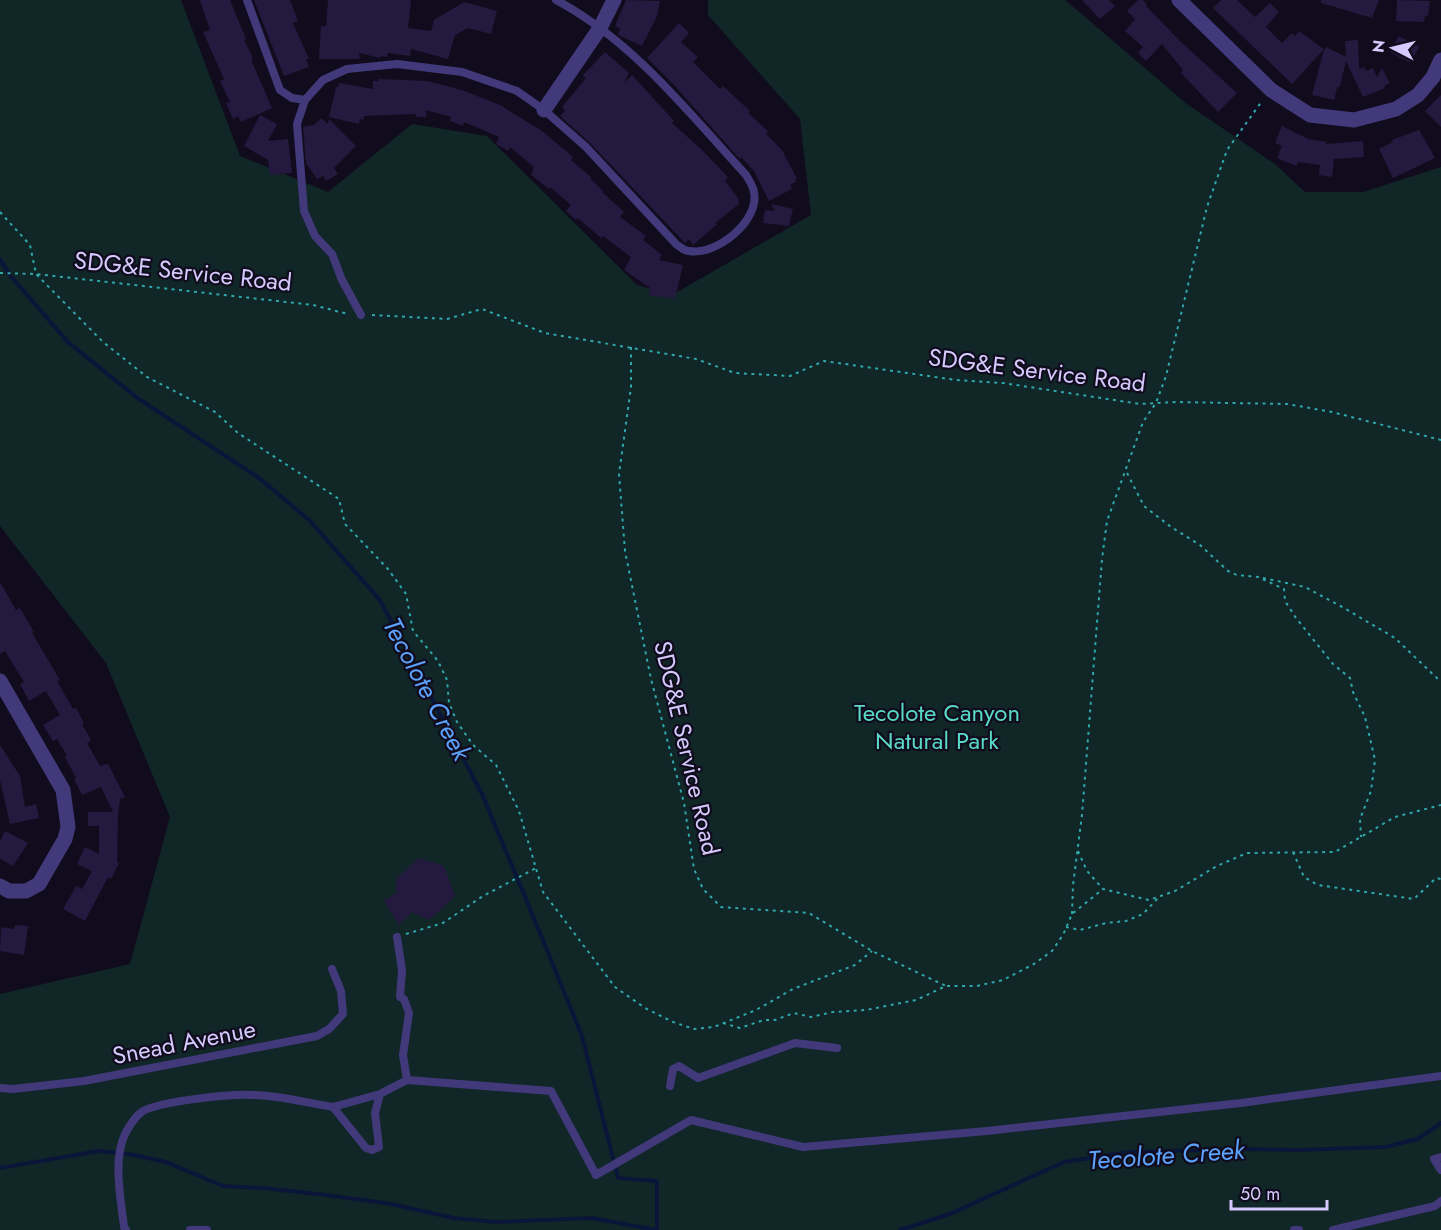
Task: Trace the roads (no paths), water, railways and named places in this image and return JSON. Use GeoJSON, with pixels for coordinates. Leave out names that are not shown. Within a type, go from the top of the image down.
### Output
{"type":"FeatureCollection","features":[{"type":"Feature","properties":{"kind":"street"},"geometry":{"type":"LineString","coordinates":[[544,110],[600,28],[614,0]]}},
{"type":"Feature","properties":{"kind":"street"},"geometry":{"type":"LineString","coordinates":[[1179,0],[1271,90],[1310,115],[1354,120],[1396,109],[1418,95],[1433,77],[1441,60]]}},
{"type":"Feature","properties":{"kind":"street"},"geometry":{"type":"LineString","coordinates":[[0,681],[63,790],[68,827],[65,839],[39,884],[26,891],[9,891],[0,886]]}},
{"type":"Feature","properties":{"kind":"lane"},"geometry":{"type":"LineString","coordinates":[[247,0],[280,90],[292,98],[305,100]]}},
{"type":"Feature","properties":{"kind":"lane"},"geometry":{"type":"LineString","coordinates":[[361,315],[342,280],[332,254],[315,236],[304,211],[297,124],[305,100],[323,80],[347,69],[397,64],[462,72],[517,91],[544,110],[586,147],[677,245],[687,251],[702,252],[726,242],[747,218],[755,200],[754,190],[746,175],[639,59],[600,28],[556,0]]}},
{"type":"Feature","properties":{"kind":"lane"},"geometry":{"type":"LineString","coordinates":[[397,937],[402,970],[400,998],[405,999],[409,1013],[403,1055],[407,1080]]}},
{"type":"Feature","properties":{"kind":"lane","name":"Snead Avenue"},"geometry":{"type":"LineString","coordinates":[[0,1088],[13,1089],[84,1081],[317,1036],[329,1029],[343,1014],[341,991],[332,969]]}},
{"type":"Feature","properties":{"kind":"lane"},"geometry":{"type":"LineString","coordinates":[[670,1086],[673,1069],[679,1066],[698,1078],[795,1043],[837,1048]]}},
{"type":"Feature","properties":{"kind":"lane"},"geometry":{"type":"LineString","coordinates":[[126,1230],[119,1195],[119,1169],[125,1133],[142,1112],[200,1098],[252,1095],[333,1107],[380,1094],[407,1080],[551,1091],[596,1174],[691,1120],[803,1147],[987,1131],[1230,1104],[1441,1076]]}},
{"type":"Feature","properties":{"kind":"lane"},"geometry":{"type":"LineString","coordinates":[[333,1107],[366,1148],[375,1149],[379,1144],[375,1113],[380,1094]]}},
{"type":"Feature","properties":{"kind":"lane"},"geometry":{"type":"LineString","coordinates":[[1441,1158],[1434,1159],[1441,1170]]}},
{"type":"Feature","properties":{"kind":"lane"},"geometry":{"type":"LineString","coordinates":[[1334,1230],[1435,1206],[1441,1201]]}},
{"type":"Feature","properties":{"kind":"lane"},"geometry":{"type":"LineString","coordinates":[[190,1230],[207,1230]]}},
{"type":"Feature","properties":{"kind":"waterway","name":"Tecolote Creek"},"geometry":{"type":"LineString","coordinates":[[0,259],[8,273],[68,342],[136,397],[259,478],[309,520],[380,600],[482,794],[540,933],[582,1036],[618,1178],[657,1181],[657,1230]]}},
{"type":"Feature","properties":{"kind":"waterway","name":"Tecolote Creek"},"geometry":{"type":"LineString","coordinates":[[900,1230],[950,1214],[1064,1162],[1128,1152],[1385,1147],[1418,1139],[1441,1123]]}},
{"type":"Feature","properties":{"kind":"waterway"},"geometry":{"type":"LineString","coordinates":[[0,1168],[99,1151],[166,1162],[223,1186],[263,1188],[391,1204],[454,1218],[495,1222],[592,1218],[656,1230]]}},
{"type":"Feature","properties":{"kind":"park label","name":"Tecolote Canyon Natural Park"},"geometry":{"type":"Point","coordinates":[937,726]}}]}
